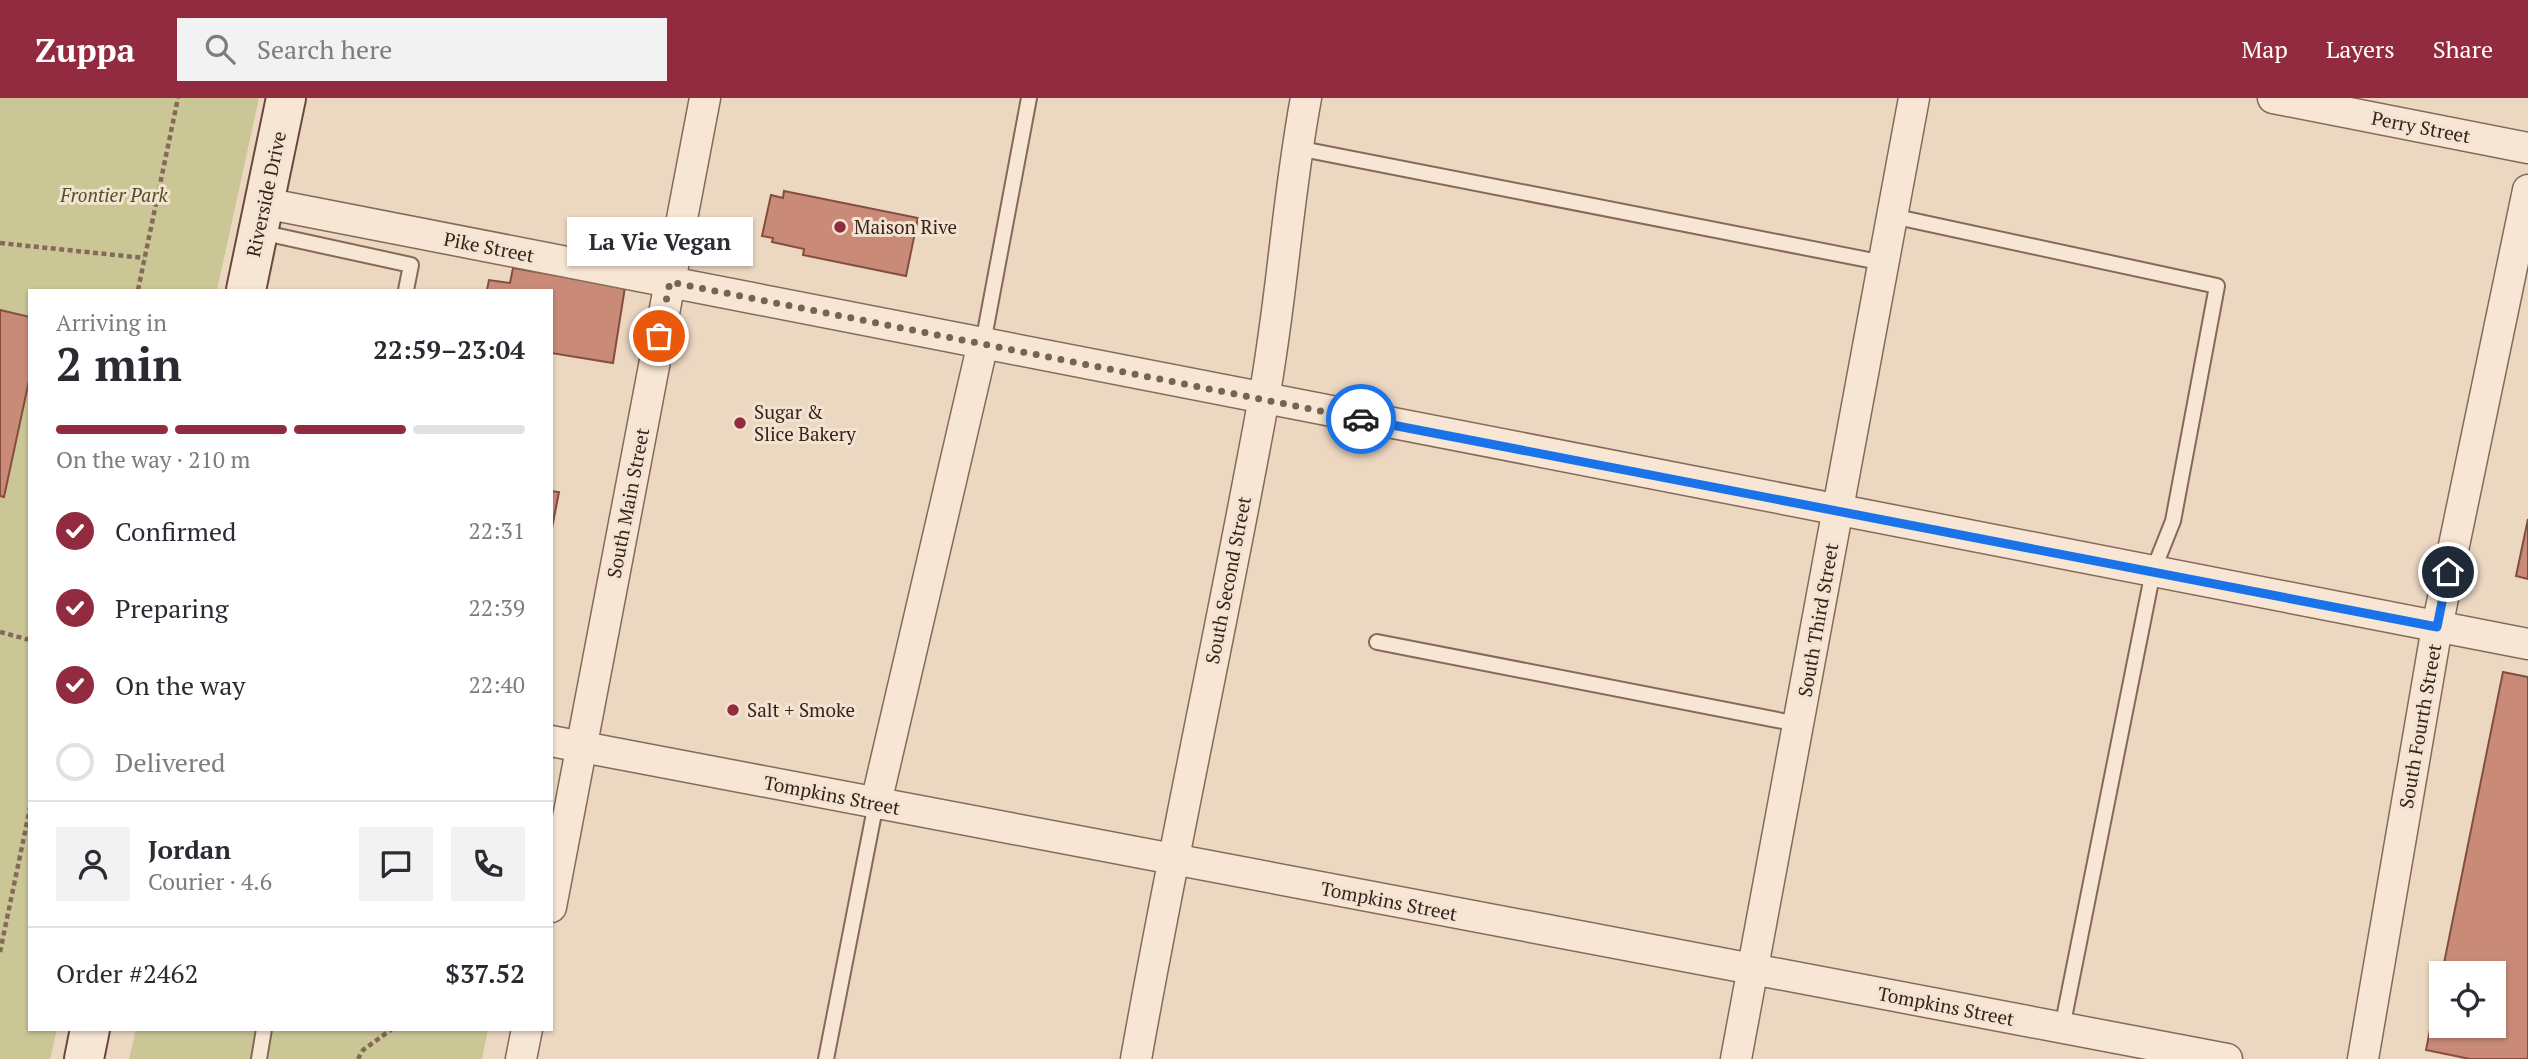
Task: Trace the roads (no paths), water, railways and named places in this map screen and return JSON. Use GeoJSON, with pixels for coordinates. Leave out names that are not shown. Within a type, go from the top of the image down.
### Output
{"type":"FeatureCollection","features":[{"type":"Feature","properties":{"kind":"street","name":"Riverside Drive"},"geometry":{"type":"LineString","coordinates":[[246,289],[286,98]]}},
{"type":"Feature","properties":{"kind":"street","name":"South Main Street"},"geometry":{"type":"LineString","coordinates":[[553,897],[705,98]]}},
{"type":"Feature","properties":{"kind":"street","name":"South Second Street"},"geometry":{"type":"LineString","coordinates":[[1136,1059],[1171,860],[1264,400],[1297,148],[1307,98]]}},
{"type":"Feature","properties":{"kind":"street","name":"South Third Street"},"geometry":{"type":"LineString","coordinates":[[1736,1059],[1914,98]]}},
{"type":"Feature","properties":{"kind":"street","name":"Perry Street"},"geometry":{"type":"LineString","coordinates":[[2273,98],[2528,148]]}},
{"type":"Feature","properties":{"kind":"street","name":"South Fourth Street"},"geometry":{"type":"LineString","coordinates":[[2362,1059],[2437,627],[2528,190]]}},
{"type":"Feature","properties":{"kind":"street","name":"Pike Street"},"geometry":{"type":"LineString","coordinates":[[261,217],[670,282],[1264,400],[2528,644]]}},
{"type":"Feature","properties":{"kind":"street"},"geometry":{"type":"LineString","coordinates":[[876,803],[983,343]]}},
{"type":"Feature","properties":{"kind":"street","name":"Tompkins Street"},"geometry":{"type":"LineString","coordinates":[[553,741],[2227,1059]]}},
{"type":"Feature","properties":{"kind":"street"},"geometry":{"type":"LineString","coordinates":[[84,1059],[90,1031]]}},
{"type":"Feature","properties":{"kind":"street"},"geometry":{"type":"LineString","coordinates":[[521,1059],[527,1031]]}},
{"type":"Feature","properties":{"kind":"lane"},"geometry":{"type":"LineString","coordinates":[[983,343],[1029,98]]}},
{"type":"Feature","properties":{"kind":"lane"},"geometry":{"type":"LineString","coordinates":[[1297,148],[1884,263]]}},
{"type":"Feature","properties":{"kind":"lane"},"geometry":{"type":"LineString","coordinates":[[1892,216],[2217,286],[2173,521],[2153,571],[2063,1028]]}},
{"type":"Feature","properties":{"kind":"lane"},"geometry":{"type":"LineString","coordinates":[[261,217],[411,265],[406,289]]}},
{"type":"Feature","properties":{"kind":"lane"},"geometry":{"type":"LineString","coordinates":[[1377,642],[1798,724]]}},
{"type":"Feature","properties":{"kind":"lane"},"geometry":{"type":"LineString","coordinates":[[826,1059],[876,803]]}},
{"type":"Feature","properties":{"kind":"lane"},"geometry":{"type":"LineString","coordinates":[[259,1059],[264,1031]]}},
{"type":"Feature","properties":{"kind":"place","name":"Maison Rive"},"geometry":{"type":"Point","coordinates":[840,227]}},
{"type":"Feature","properties":{"kind":"place","name":"La Vie Vegan"},"geometry":{"type":"Point","coordinates":[659,336]}},
{"type":"Feature","properties":{"kind":"place","name":"Sugar & Slice Bakery"},"geometry":{"type":"Point","coordinates":[740,423]}},
{"type":"Feature","properties":{"kind":"place","name":"Salt + Smoke"},"geometry":{"type":"Point","coordinates":[733,710]}},
{"type":"Feature","properties":{"kind":"park label","name":"Frontier Park"},"geometry":{"type":"Point","coordinates":[114,195]}}]}
